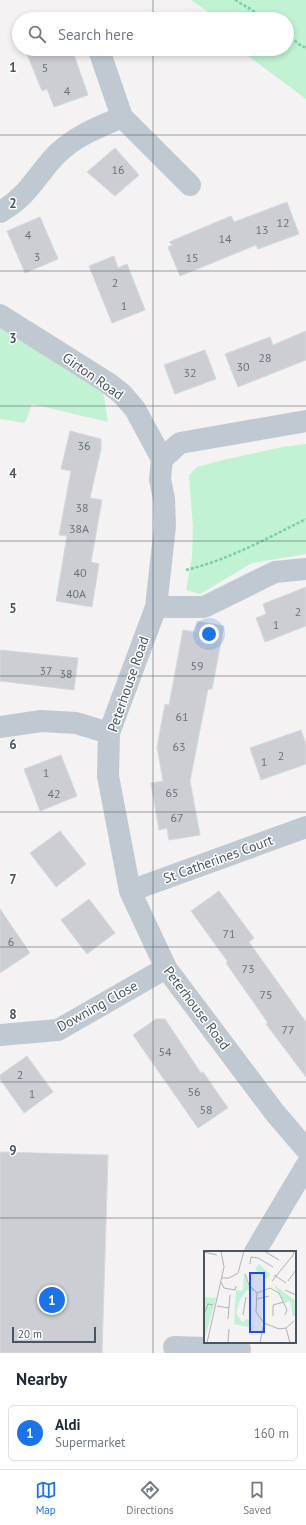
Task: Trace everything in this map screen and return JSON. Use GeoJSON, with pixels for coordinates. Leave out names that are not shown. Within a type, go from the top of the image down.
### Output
{"type":"FeatureCollection","features":[{"type":"Feature","properties":{"kind":"street"},"geometry":{"type":"LineString","coordinates":[[101,56],[122,117],[190,184]]}},
{"type":"Feature","properties":{"kind":"street"},"geometry":{"type":"LineString","coordinates":[[0,212],[22,197],[58,153],[85,133],[122,117]]}},
{"type":"Feature","properties":{"kind":"street","name":"Girton Road"},"geometry":{"type":"LineString","coordinates":[[0,315],[108,383],[122,394],[134,409],[162,459]]}},
{"type":"Feature","properties":{"kind":"street"},"geometry":{"type":"LineString","coordinates":[[162,459],[180,443],[306,421]]}},
{"type":"Feature","properties":{"kind":"street","name":"Peterhouse Road"},"geometry":{"type":"LineString","coordinates":[[162,459],[160,479],[164,499],[164,526],[156,607],[109,733],[108,776],[130,891],[166,968],[274,1113],[306,1149]]}},
{"type":"Feature","properties":{"kind":"street"},"geometry":{"type":"LineString","coordinates":[[156,607],[204,607],[275,572],[306,569]]}},
{"type":"Feature","properties":{"kind":"street"},"geometry":{"type":"LineString","coordinates":[[0,727],[41,721],[76,722],[109,733]]}},
{"type":"Feature","properties":{"kind":"street","name":"St Catherines Court"},"geometry":{"type":"LineString","coordinates":[[130,891],[306,826]]}},
{"type":"Feature","properties":{"kind":"street","name":"Downing Close"},"geometry":{"type":"LineString","coordinates":[[0,1035],[58,1030],[166,968]]}},
{"type":"Feature","properties":{"kind":"street"},"geometry":{"type":"LineString","coordinates":[[256,1251],[306,1166]]}},
{"type":"Feature","properties":{"kind":"street"},"geometry":{"type":"LineString","coordinates":[[174,1347],[240,1348]]}},
{"type":"Feature","properties":{"kind":"path"},"geometry":{"type":"LineString","coordinates":[[235,0],[255,12]]}},
{"type":"Feature","properties":{"kind":"path"},"geometry":{"type":"LineString","coordinates":[[294,40],[306,48]]}},
{"type":"Feature","properties":{"kind":"path"},"geometry":{"type":"LineString","coordinates":[[160,571],[183,570],[199,567],[258,543],[306,519]]}},
{"type":"Feature","properties":{"kind":"green space"},"geometry":{"type":"Polygon","coordinates":[[[191,0],[306,0],[306,99],[248,56],[294,56],[294,12],[208,12],[191,0]]]}},
{"type":"Feature","properties":{"kind":"green space"},"geometry":{"type":"Polygon","coordinates":[[[0,327],[103,391],[108,422],[32,404],[25,423],[0,419],[0,327]]]}},
{"type":"Feature","properties":{"kind":"green space"},"geometry":{"type":"Polygon","coordinates":[[[306,444],[306,554],[252,563],[200,594],[186,590],[192,557],[193,527],[189,475],[197,467],[223,460],[282,447],[306,444]]]}},
{"type":"Feature","properties":{"kind":"building"},"geometry":{"type":"Polygon","coordinates":[[[28,56],[74,56],[88,95],[54,107],[47,89],[42,91],[28,56]]]}},
{"type":"Feature","properties":{"kind":"building"},"geometry":{"type":"Polygon","coordinates":[[[115,148],[139,175],[115,196],[87,172],[115,148]]]}},
{"type":"Feature","properties":{"kind":"building"},"geometry":{"type":"Polygon","coordinates":[[[287,202],[299,234],[258,249],[256,245],[180,276],[168,247],[173,245],[169,242],[231,216],[234,222],[287,202]]]}},
{"type":"Feature","properties":{"kind":"building"},"geometry":{"type":"Polygon","coordinates":[[[40,217],[58,259],[25,273],[7,231],[40,217]]]}},
{"type":"Feature","properties":{"kind":"building"},"geometry":{"type":"Polygon","coordinates":[[[114,256],[118,268],[127,264],[145,310],[112,323],[89,266],[114,256]]]}},
{"type":"Feature","properties":{"kind":"building"},"geometry":{"type":"Polygon","coordinates":[[[306,331],[306,360],[238,387],[225,354],[270,337],[273,345],[306,331]]]}},
{"type":"Feature","properties":{"kind":"building"},"geometry":{"type":"Polygon","coordinates":[[[205,350],[216,379],[175,394],[164,365],[205,350]]]}},
{"type":"Feature","properties":{"kind":"building"},"geometry":{"type":"Polygon","coordinates":[[[70,431],[101,439],[101,449],[90,498],[102,500],[91,562],[99,564],[92,607],[56,601],[67,536],[59,535],[71,471],[61,469],[70,431]]]}},
{"type":"Feature","properties":{"kind":"building"},"geometry":{"type":"Polygon","coordinates":[[[306,587],[306,626],[265,642],[256,618],[266,614],[263,604],[306,587]]]}},
{"type":"Feature","properties":{"kind":"building"},"geometry":{"type":"Polygon","coordinates":[[[197,621],[224,626],[212,689],[208,689],[190,781],[200,835],[169,840],[167,828],[159,830],[151,783],[163,781],[157,747],[165,704],[169,705],[183,630],[195,632],[197,621]]]}},
{"type":"Feature","properties":{"kind":"building"},"geometry":{"type":"Polygon","coordinates":[[[0,650],[78,658],[74,690],[0,681],[0,650]]]}},
{"type":"Feature","properties":{"kind":"building"},"geometry":{"type":"Polygon","coordinates":[[[301,730],[306,744],[306,764],[261,780],[250,748],[301,730]]]}},
{"type":"Feature","properties":{"kind":"building"},"geometry":{"type":"Polygon","coordinates":[[[61,755],[77,796],[40,811],[24,769],[61,755]]]}},
{"type":"Feature","properties":{"kind":"building"},"geometry":{"type":"Polygon","coordinates":[[[60,831],[86,864],[56,887],[30,853],[60,831]]]}},
{"type":"Feature","properties":{"kind":"building"},"geometry":{"type":"Polygon","coordinates":[[[219,891],[254,938],[249,942],[306,1022],[306,1077],[266,1024],[268,1023],[226,963],[228,962],[191,911],[219,891]]]}},
{"type":"Feature","properties":{"kind":"building"},"geometry":{"type":"Polygon","coordinates":[[[89,899],[115,933],[87,954],[61,920],[89,899]]]}},
{"type":"Feature","properties":{"kind":"building"},"geometry":{"type":"Polygon","coordinates":[[[0,909],[30,953],[0,973],[0,909]]]}},
{"type":"Feature","properties":{"kind":"building"},"geometry":{"type":"Polygon","coordinates":[[[156,1019],[165,1019],[201,1073],[203,1072],[228,1108],[198,1128],[133,1035],[156,1019]]]}},
{"type":"Feature","properties":{"kind":"building"},"geometry":{"type":"Polygon","coordinates":[[[27,1056],[53,1092],[24,1113],[0,1079],[0,1075],[27,1056]]]}},
{"type":"Feature","properties":{"kind":"building"},"geometry":{"type":"Polygon","coordinates":[[[0,1152],[108,1155],[102,1353],[0,1353],[0,1152]]]}},
{"type":"Feature","properties":{"kind":"place","name":"Aldi"},"geometry":{"type":"Point","coordinates":[52,1300]}}]}
